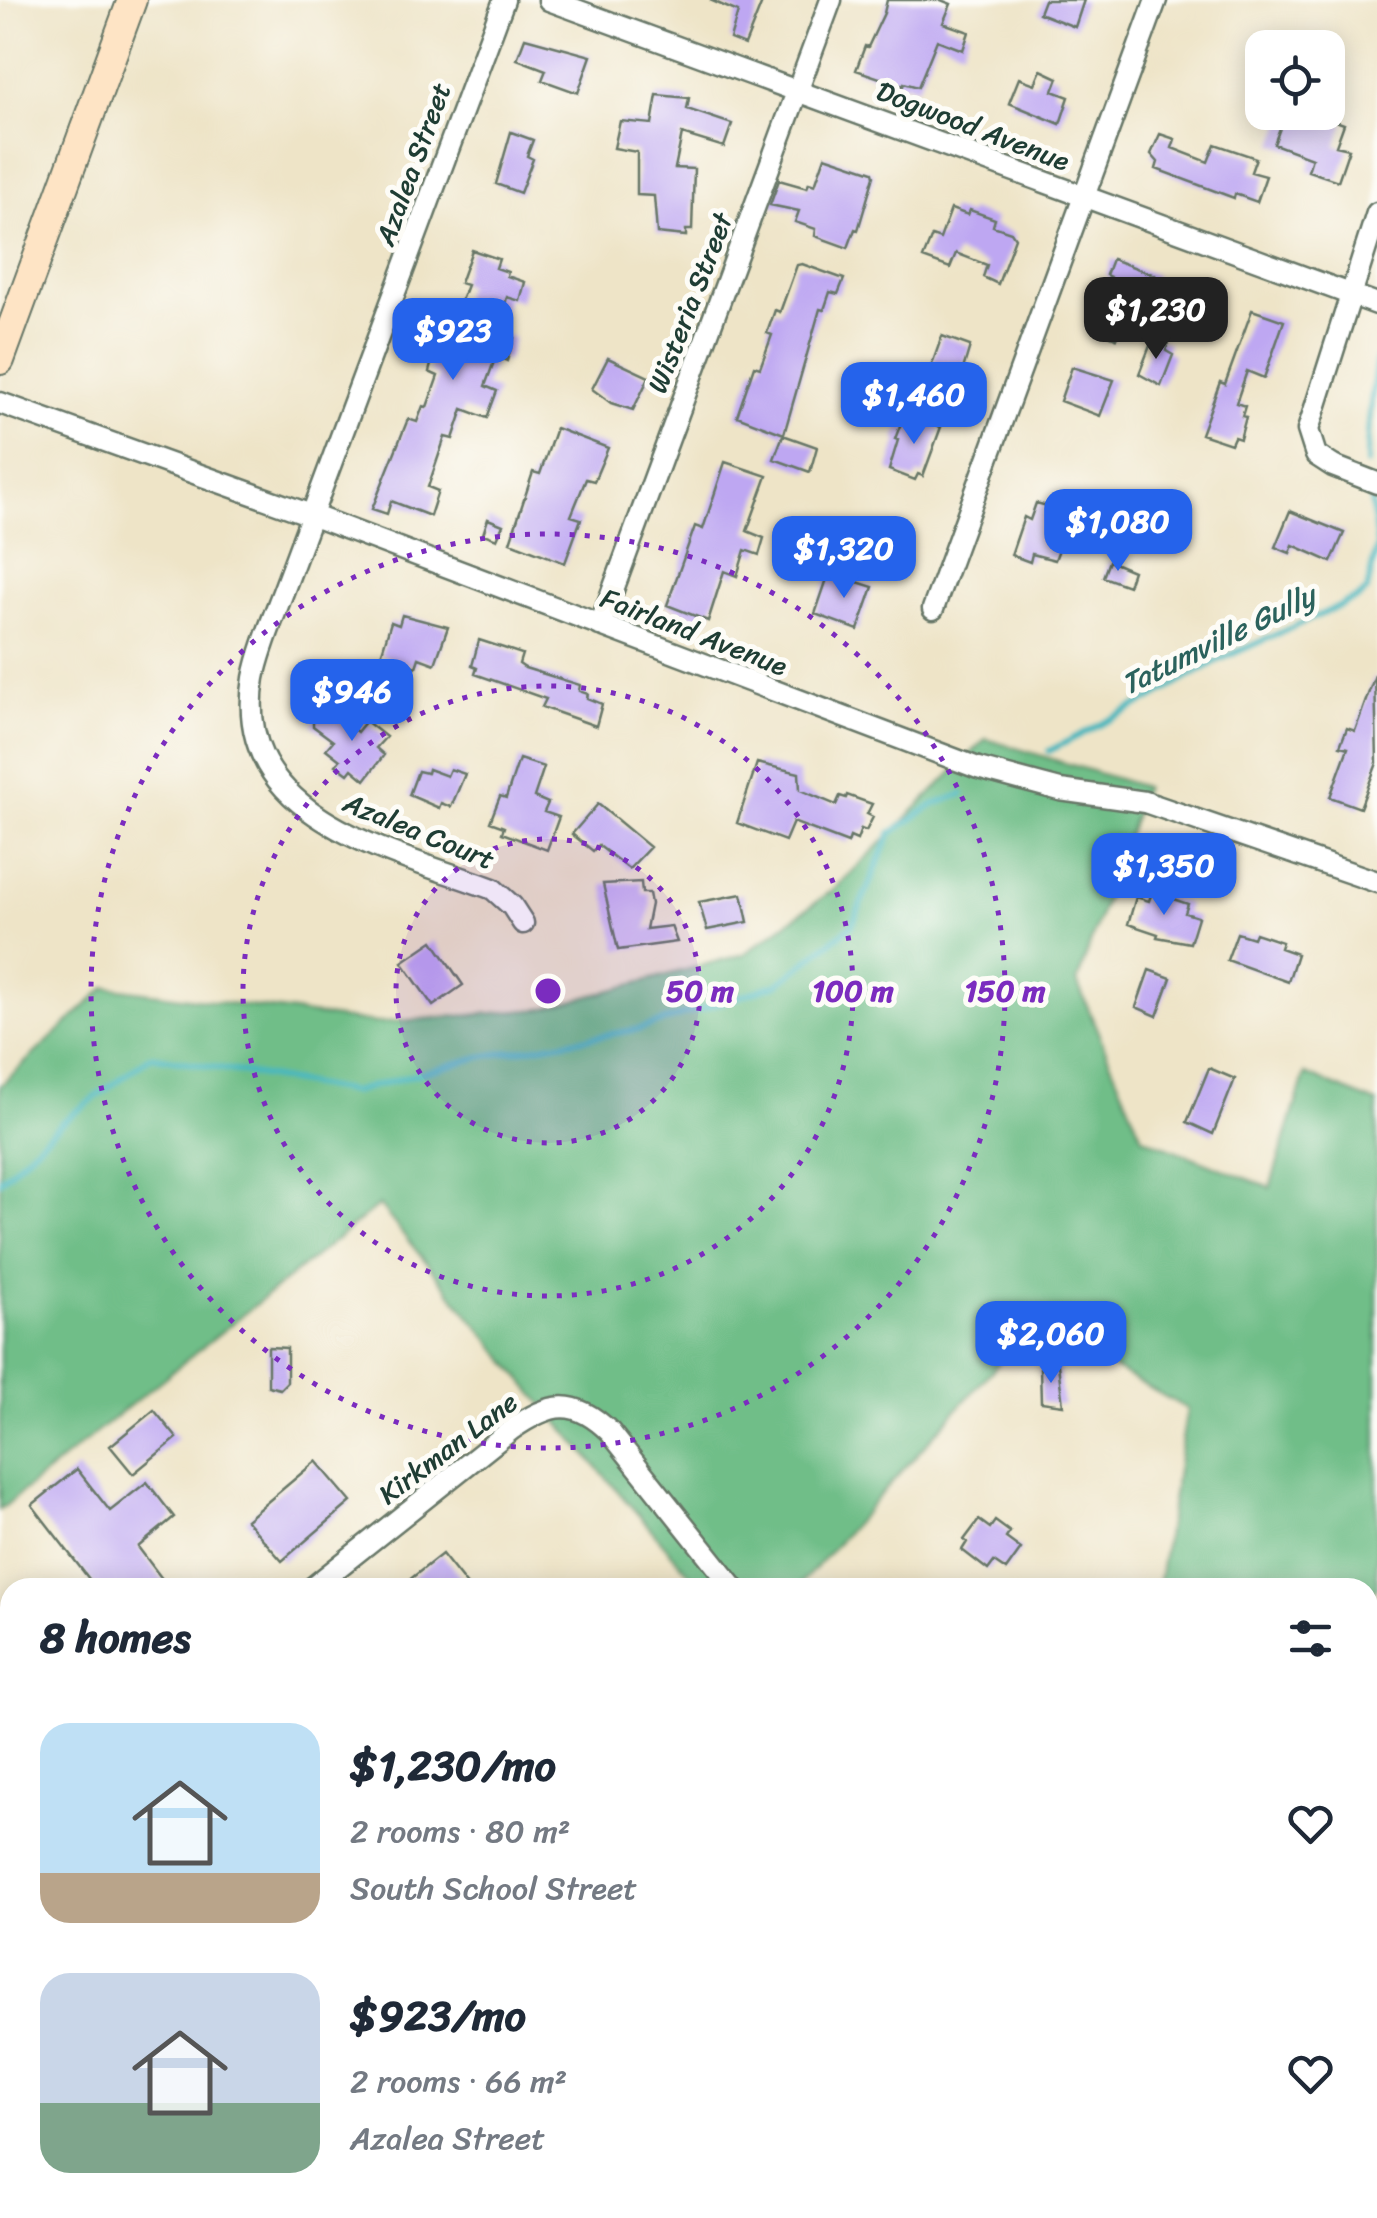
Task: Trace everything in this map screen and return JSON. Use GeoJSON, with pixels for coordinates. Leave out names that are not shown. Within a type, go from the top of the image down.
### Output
{"type":"FeatureCollection","features":[{"type":"Feature","properties":{"kind":"street"},"geometry":{"type":"LineString","coordinates":[[0,360],[132,0]]}},
{"type":"Feature","properties":{"kind":"street","name":"Azalea Street"},"geometry":{"type":"LineString","coordinates":[[312,515],[504,0]]}},
{"type":"Feature","properties":{"kind":"street","name":"Dogwood Avenue"},"geometry":{"type":"LineString","coordinates":[[549,0],[1377,304]]}},
{"type":"Feature","properties":{"kind":"street","name":"Wisteria Street"},"geometry":{"type":"LineString","coordinates":[[600,625],[830,0]]}},
{"type":"Feature","properties":{"kind":"street"},"geometry":{"type":"LineString","coordinates":[[933,608],[1156,0]]}},
{"type":"Feature","properties":{"kind":"street"},"geometry":{"type":"LineString","coordinates":[[1377,213],[1308,430],[1316,455],[1332,466],[1377,484]]}},
{"type":"Feature","properties":{"kind":"street","name":"Fairland Avenue"},"geometry":{"type":"LineString","coordinates":[[0,403],[312,515],[978,768],[1060,790],[1145,802],[1377,882]]}},
{"type":"Feature","properties":{"kind":"street","name":"Azalea Court"},"geometry":{"type":"LineString","coordinates":[[312,515],[254,676],[253,724],[269,767],[295,802],[316,817],[346,834],[493,889],[512,906],[522,923]]}},
{"type":"Feature","properties":{"kind":"street","name":"Kirkman Lane"},"geometry":{"type":"LineString","coordinates":[[325,1578],[512,1429],[530,1417],[564,1406],[588,1413],[610,1432],[726,1578]]}},
{"type":"Feature","properties":{"kind":"green space"},"geometry":{"type":"Polygon","coordinates":[[[986,739],[1144,787],[1077,982],[1142,1137],[1270,1188],[1305,1074],[1377,1103],[1377,1578],[1159,1578],[1187,1409],[1079,1349],[1046,1349],[1004,1357],[806,1578],[693,1578],[533,1393],[379,1205],[0,1510],[0,1086],[106,987],[376,1023],[543,1009],[744,954],[837,887],[986,739]]]}},
{"type":"Feature","properties":{"kind":"building"},"geometry":{"type":"Polygon","coordinates":[[[710,0],[763,0],[745,45],[730,39],[738,12],[710,0]]]}},
{"type":"Feature","properties":{"kind":"building"},"geometry":{"type":"Polygon","coordinates":[[[887,0],[941,0],[951,4],[943,23],[969,32],[963,50],[937,40],[918,87],[904,83],[903,86],[856,70],[887,0]]]}},
{"type":"Feature","properties":{"kind":"building"},"geometry":{"type":"Polygon","coordinates":[[[1044,0],[1084,0],[1075,27],[1039,13],[1044,0]]]}},
{"type":"Feature","properties":{"kind":"building"},"geometry":{"type":"Polygon","coordinates":[[[525,38],[591,56],[578,93],[542,80],[546,70],[517,59],[525,38]]]}},
{"type":"Feature","properties":{"kind":"building"},"geometry":{"type":"Polygon","coordinates":[[[1041,70],[1058,78],[1053,91],[1069,97],[1060,124],[1009,103],[1019,78],[1035,84],[1041,70]]]}},
{"type":"Feature","properties":{"kind":"building"},"geometry":{"type":"Polygon","coordinates":[[[657,95],[689,98],[687,109],[732,124],[724,147],[682,134],[675,168],[694,169],[692,230],[686,230],[686,236],[657,233],[654,196],[637,195],[637,152],[614,148],[620,121],[652,124],[657,95]]]}},
{"type":"Feature","properties":{"kind":"building"},"geometry":{"type":"Polygon","coordinates":[[[1279,130],[1342,130],[1336,146],[1349,149],[1338,181],[1308,171],[1312,158],[1274,144],[1279,130]]]}},
{"type":"Feature","properties":{"kind":"building"},"geometry":{"type":"Polygon","coordinates":[[[511,132],[533,140],[527,156],[533,159],[520,193],[496,184],[511,132]]]}},
{"type":"Feature","properties":{"kind":"building"},"geometry":{"type":"Polygon","coordinates":[[[1160,134],[1175,139],[1172,148],[1208,162],[1215,144],[1256,158],[1251,172],[1266,176],[1257,202],[1235,194],[1234,198],[1156,169],[1158,162],[1151,154],[1160,134]]]}},
{"type":"Feature","properties":{"kind":"building"},"geometry":{"type":"Polygon","coordinates":[[[825,156],[873,172],[874,176],[858,230],[855,229],[848,248],[815,236],[816,229],[795,222],[799,211],[770,205],[779,180],[807,188],[809,183],[815,185],[825,156]]]}},
{"type":"Feature","properties":{"kind":"building"},"geometry":{"type":"Polygon","coordinates":[[[951,209],[968,215],[970,210],[995,219],[993,226],[1011,232],[1015,238],[998,284],[983,277],[987,265],[956,253],[950,268],[923,258],[932,236],[940,239],[951,209]]]}},
{"type":"Feature","properties":{"kind":"building"},"geometry":{"type":"Polygon","coordinates":[[[472,250],[499,259],[496,268],[525,282],[520,301],[507,297],[498,332],[514,338],[507,361],[496,356],[485,386],[497,391],[487,418],[463,409],[453,439],[445,437],[428,487],[438,491],[430,516],[391,501],[387,514],[372,509],[408,419],[417,422],[423,406],[427,407],[438,376],[429,372],[439,335],[446,313],[455,316],[467,285],[460,283],[472,250]]]}},
{"type":"Feature","properties":{"kind":"building"},"geometry":{"type":"Polygon","coordinates":[[[1112,259],[1155,275],[1146,299],[1159,303],[1153,321],[1126,311],[1116,338],[1093,329],[1110,282],[1106,275],[1112,259]]]}},
{"type":"Feature","properties":{"kind":"building"},"geometry":{"type":"Polygon","coordinates":[[[797,265],[844,279],[838,294],[830,292],[824,310],[820,309],[784,434],[737,416],[754,366],[760,368],[772,335],[767,333],[775,310],[780,312],[797,265]]]}},
{"type":"Feature","properties":{"kind":"building"},"geometry":{"type":"Polygon","coordinates":[[[1252,310],[1284,321],[1264,378],[1247,371],[1236,403],[1245,406],[1242,416],[1246,417],[1240,439],[1234,437],[1231,444],[1201,434],[1220,382],[1225,384],[1252,310]]]}},
{"type":"Feature","properties":{"kind":"building"},"geometry":{"type":"Polygon","coordinates":[[[942,336],[970,346],[954,399],[929,390],[931,386],[925,384],[942,336]]]}},
{"type":"Feature","properties":{"kind":"building"},"geometry":{"type":"Polygon","coordinates":[[[1153,338],[1168,343],[1166,351],[1173,355],[1161,386],[1139,374],[1153,338]]]}},
{"type":"Feature","properties":{"kind":"building"},"geometry":{"type":"Polygon","coordinates":[[[608,358],[649,377],[633,410],[611,403],[592,389],[608,358]]]}},
{"type":"Feature","properties":{"kind":"building"},"geometry":{"type":"Polygon","coordinates":[[[1072,367],[1114,380],[1100,416],[1060,401],[1072,367]]]}},
{"type":"Feature","properties":{"kind":"building"},"geometry":{"type":"Polygon","coordinates":[[[904,415],[941,427],[923,476],[918,474],[915,480],[889,470],[904,415]]]}},
{"type":"Feature","properties":{"kind":"building"},"geometry":{"type":"Polygon","coordinates":[[[556,428],[608,448],[594,481],[586,479],[571,516],[581,519],[565,563],[510,542],[533,472],[540,474],[556,428]]]}},
{"type":"Feature","properties":{"kind":"building"},"geometry":{"type":"Polygon","coordinates":[[[783,435],[817,447],[810,472],[774,459],[783,435]]]}},
{"type":"Feature","properties":{"kind":"building"},"geometry":{"type":"Polygon","coordinates":[[[725,462],[767,476],[747,531],[764,538],[759,555],[745,550],[737,576],[724,571],[708,621],[667,605],[695,526],[703,529],[725,462]]]}},
{"type":"Feature","properties":{"kind":"building"},"geometry":{"type":"Polygon","coordinates":[[[1036,503],[1055,508],[1047,533],[1054,536],[1052,541],[1061,544],[1055,560],[1032,554],[1030,562],[1011,555],[1024,517],[1030,520],[1036,503]]]}},
{"type":"Feature","properties":{"kind":"building"},"geometry":{"type":"Polygon","coordinates":[[[1290,511],[1344,533],[1331,562],[1293,545],[1290,553],[1275,547],[1290,511]]]}},
{"type":"Feature","properties":{"kind":"building"},"geometry":{"type":"Polygon","coordinates":[[[488,519],[503,525],[497,539],[483,534],[488,519]]]}},
{"type":"Feature","properties":{"kind":"building"},"geometry":{"type":"Polygon","coordinates":[[[1109,561],[1133,571],[1128,586],[1103,577],[1109,561]]]}},
{"type":"Feature","properties":{"kind":"building"},"geometry":{"type":"Polygon","coordinates":[[[829,573],[873,587],[858,630],[815,614],[829,573]]]}},
{"type":"Feature","properties":{"kind":"building"},"geometry":{"type":"Polygon","coordinates":[[[402,615],[448,627],[435,664],[419,658],[416,667],[381,655],[391,622],[399,625],[402,615]]]}},
{"type":"Feature","properties":{"kind":"building"},"geometry":{"type":"Polygon","coordinates":[[[479,640],[522,654],[519,664],[525,668],[580,685],[579,691],[588,694],[587,698],[602,704],[596,726],[542,707],[546,699],[475,674],[477,668],[472,666],[479,640]]]}},
{"type":"Feature","properties":{"kind":"building"},"geometry":{"type":"Polygon","coordinates":[[[1375,675],[1377,763],[1360,808],[1330,797],[1348,748],[1340,746],[1347,728],[1355,731],[1375,675]]]}},
{"type":"Feature","properties":{"kind":"building"},"geometry":{"type":"Polygon","coordinates":[[[328,709],[357,732],[366,721],[386,737],[376,748],[384,755],[365,780],[352,769],[348,774],[336,765],[340,760],[326,749],[333,741],[313,726],[328,709]]]}},
{"type":"Feature","properties":{"kind":"building"},"geometry":{"type":"Polygon","coordinates":[[[519,759],[544,767],[534,797],[548,803],[544,812],[559,817],[547,850],[502,833],[504,827],[490,822],[500,796],[506,798],[519,759]]]}},
{"type":"Feature","properties":{"kind":"building"},"geometry":{"type":"Polygon","coordinates":[[[757,763],[799,773],[800,790],[836,805],[840,796],[847,795],[872,804],[867,814],[873,817],[866,831],[861,829],[857,840],[850,837],[848,843],[793,822],[785,841],[737,823],[757,763]]]}},
{"type":"Feature","properties":{"kind":"building"},"geometry":{"type":"Polygon","coordinates":[[[428,769],[447,776],[450,769],[465,774],[451,807],[441,803],[439,808],[409,795],[418,771],[427,773],[428,769]]]}},
{"type":"Feature","properties":{"kind":"building"},"geometry":{"type":"Polygon","coordinates":[[[598,804],[650,847],[629,869],[598,845],[593,851],[572,834],[598,804]]]}},
{"type":"Feature","properties":{"kind":"building"},"geometry":{"type":"Polygon","coordinates":[[[641,882],[642,893],[649,893],[651,904],[646,929],[671,926],[677,942],[618,950],[603,884],[641,882]]]}},
{"type":"Feature","properties":{"kind":"building"},"geometry":{"type":"Polygon","coordinates":[[[1152,892],[1188,904],[1185,913],[1198,917],[1190,943],[1157,937],[1158,934],[1128,924],[1136,897],[1149,901],[1152,892]]]}},
{"type":"Feature","properties":{"kind":"building"},"geometry":{"type":"Polygon","coordinates":[[[742,894],[748,922],[707,930],[699,902],[742,894]]]}},
{"type":"Feature","properties":{"kind":"building"},"geometry":{"type":"Polygon","coordinates":[[[1237,933],[1253,938],[1255,933],[1282,942],[1280,948],[1297,954],[1288,982],[1227,960],[1237,933]]]}},
{"type":"Feature","properties":{"kind":"building"},"geometry":{"type":"Polygon","coordinates":[[[433,941],[463,985],[433,1006],[402,962],[433,941]]]}},
{"type":"Feature","properties":{"kind":"building"},"geometry":{"type":"Polygon","coordinates":[[[1149,970],[1171,978],[1157,1016],[1136,1007],[1149,970]]]}},
{"type":"Feature","properties":{"kind":"building"},"geometry":{"type":"Polygon","coordinates":[[[1209,1068],[1235,1079],[1213,1134],[1187,1122],[1209,1068]]]}},
{"type":"Feature","properties":{"kind":"building"},"geometry":{"type":"Polygon","coordinates":[[[268,1347],[287,1348],[287,1382],[280,1389],[268,1386],[268,1347]]]}},
{"type":"Feature","properties":{"kind":"building"},"geometry":{"type":"Polygon","coordinates":[[[1058,1365],[1063,1405],[1041,1402],[1040,1368],[1058,1365]]]}},
{"type":"Feature","properties":{"kind":"building"},"geometry":{"type":"Polygon","coordinates":[[[154,1410],[177,1438],[133,1474],[110,1446],[154,1410]]]}},
{"type":"Feature","properties":{"kind":"building"},"geometry":{"type":"Polygon","coordinates":[[[316,1461],[351,1502],[282,1561],[246,1520],[316,1461]]]}},
{"type":"Feature","properties":{"kind":"building"},"geometry":{"type":"Polygon","coordinates":[[[77,1469],[110,1511],[147,1482],[174,1517],[138,1547],[161,1578],[88,1578],[32,1505],[77,1469]]]}},
{"type":"Feature","properties":{"kind":"building"},"geometry":{"type":"Polygon","coordinates":[[[979,1520],[990,1528],[995,1521],[1010,1532],[1006,1538],[1021,1549],[1006,1570],[994,1562],[988,1570],[962,1550],[967,1542],[964,1540],[979,1520]]]}},
{"type":"Feature","properties":{"kind":"building"},"geometry":{"type":"Polygon","coordinates":[[[442,1554],[461,1578],[412,1578],[442,1554]]]}},
{"type":"Feature","properties":{"kind":"waterway","name":"Tatumville Gully"},"geometry":{"type":"LineString","coordinates":[[1367,464],[1377,358]]}},
{"type":"Feature","properties":{"kind":"waterway","name":"Tatumville Gully"},"geometry":{"type":"LineString","coordinates":[[1371,500],[1377,544]]}},
{"type":"Feature","properties":{"kind":"waterway","name":"Tatumville Gully"},"geometry":{"type":"LineString","coordinates":[[1049,751],[1219,660],[1358,598],[1367,590],[1377,546]]}},
{"type":"Feature","properties":{"kind":"waterway","name":"Tatumville Gully"},"geometry":{"type":"LineString","coordinates":[[0,1181],[61,1123],[151,1056],[352,1092],[480,1057],[640,1029],[778,984],[852,925],[891,833],[935,804],[963,794]]}}]}
